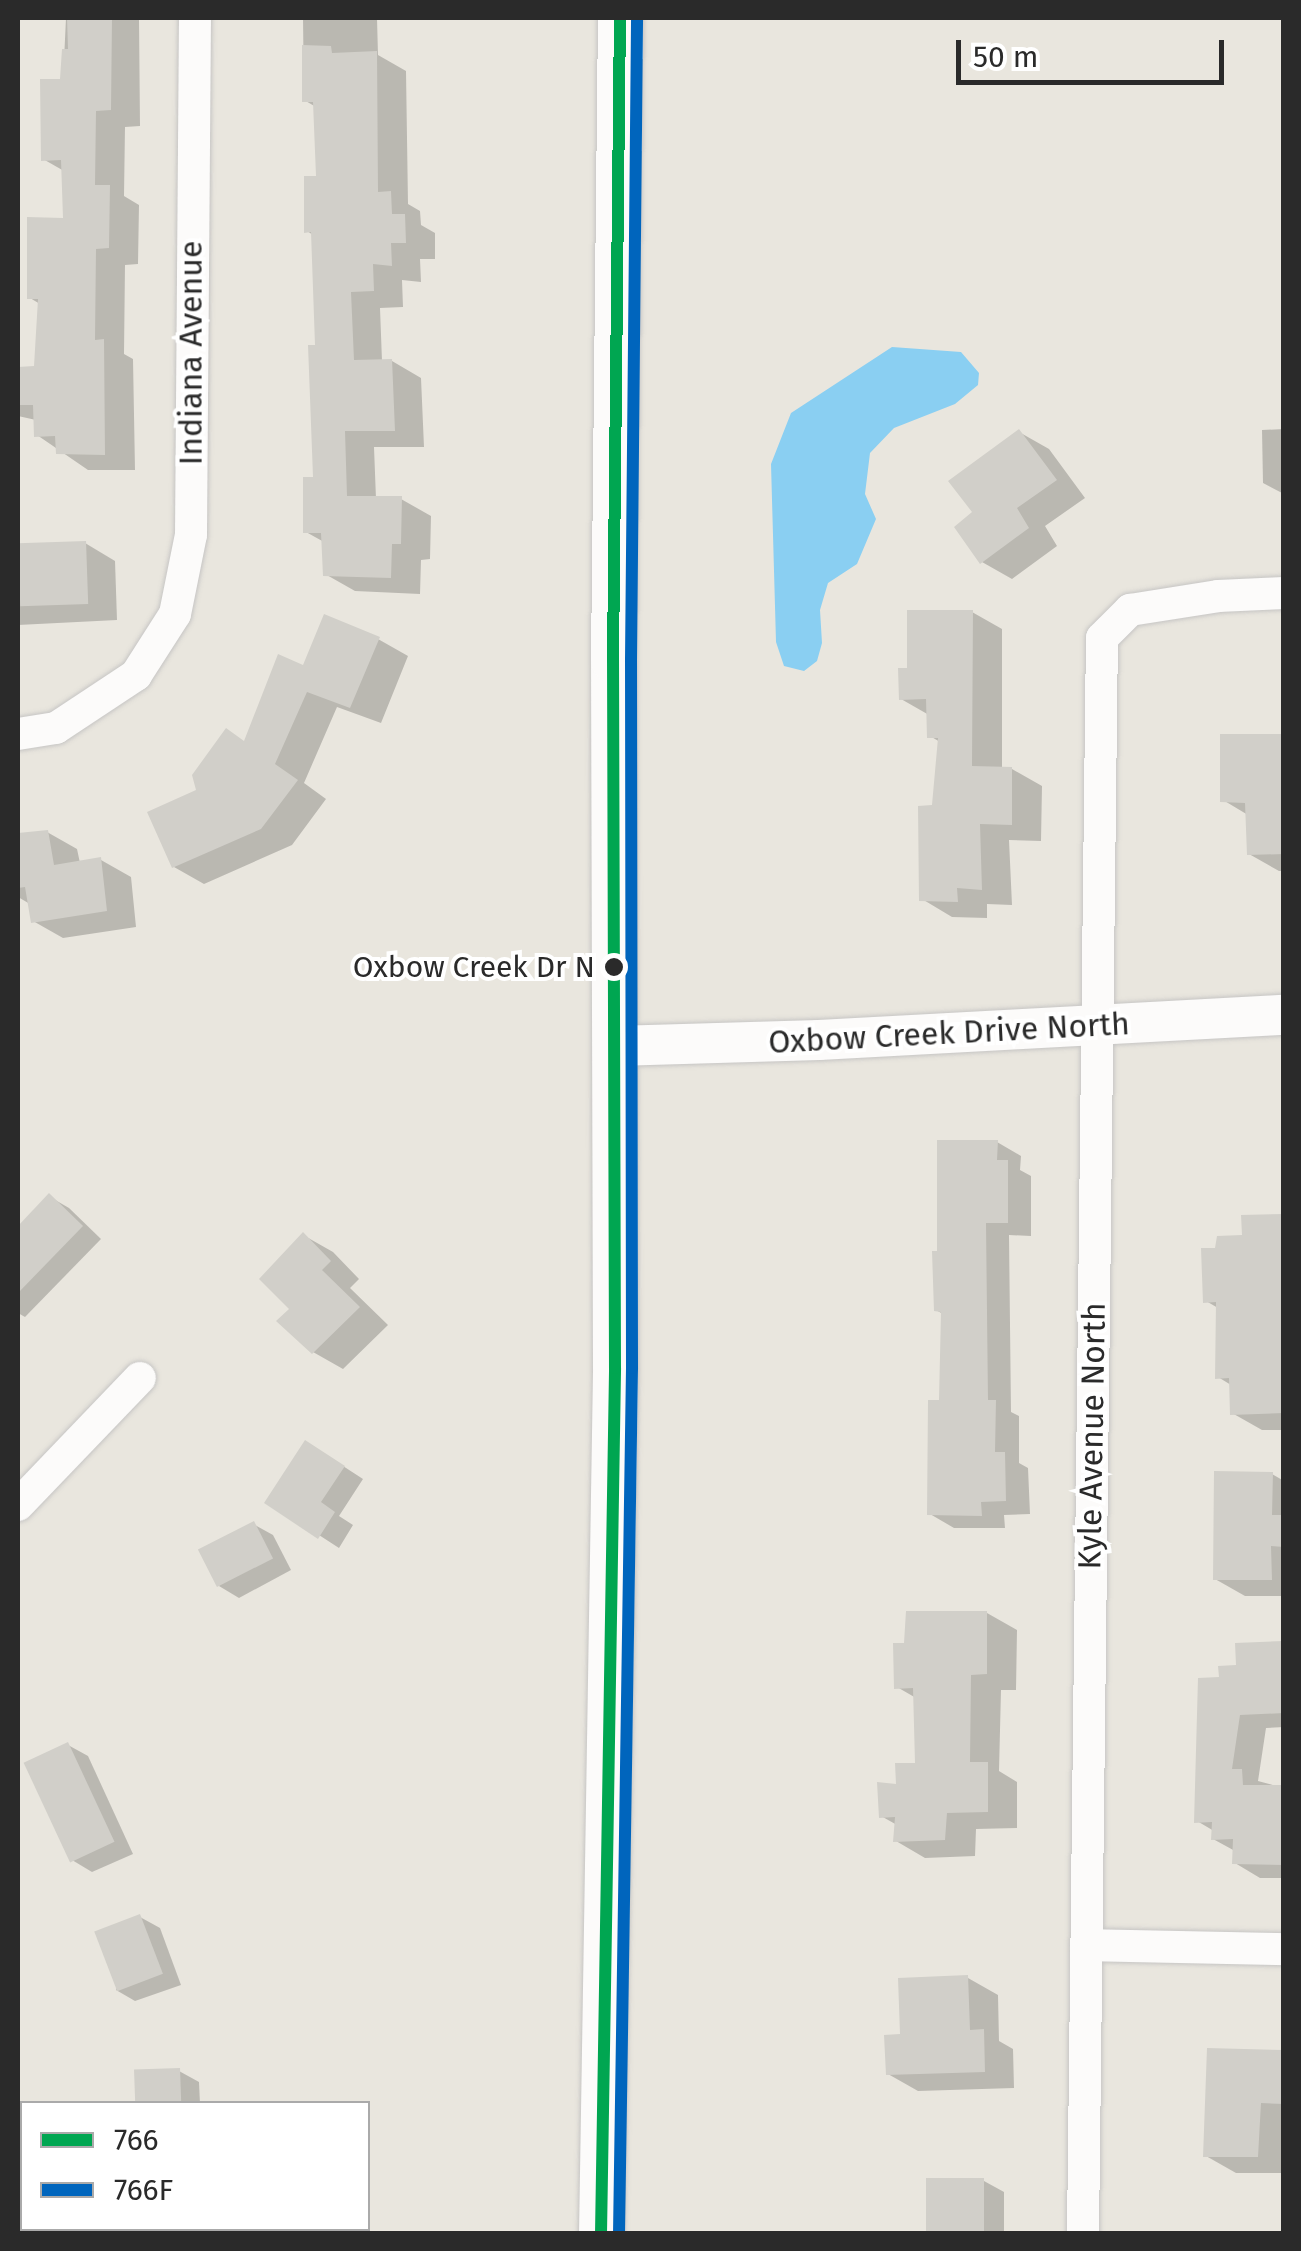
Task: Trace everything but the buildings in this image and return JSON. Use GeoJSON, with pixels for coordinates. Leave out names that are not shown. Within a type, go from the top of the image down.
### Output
{"type":"FeatureCollection","features":[{"type":"Feature","properties":{"kind":"main road"},"geometry":{"type":"LineString","coordinates":[[601,2234],[614,1406],[614,604],[620,18]]}},
{"type":"Feature","properties":{"kind":"street","name":"Indiana Avenue"},"geometry":{"type":"LineString","coordinates":[[18,734],[56,728],[136,675],[175,614],[191,535],[195,18]]}},
{"type":"Feature","properties":{"kind":"street","name":"Kyle Avenue North"},"geometry":{"type":"LineString","coordinates":[[1083,2234],[1102,638],[1130,610],[1218,596],[1284,594]]}},
{"type":"Feature","properties":{"kind":"street","name":"Oxbow Creek Drive North"},"geometry":{"type":"LineString","coordinates":[[615,1046],[1284,1015]]}},
{"type":"Feature","properties":{"kind":"street"},"geometry":{"type":"LineString","coordinates":[[18,1505],[140,1378]]}},
{"type":"Feature","properties":{"kind":"street"},"geometry":{"type":"LineString","coordinates":[[1086,1945],[1284,1949]]}},
{"type":"Feature","properties":{"kind":"street"},"geometry":{"type":"LineString","coordinates":[[18,2140],[20,2172]]}},
{"type":"Feature","properties":{"kind":"water"},"geometry":{"type":"Polygon","coordinates":[[[892,347],[961,352],[979,373],[978,385],[955,404],[894,428],[870,453],[865,494],[876,519],[857,564],[828,583],[820,610],[822,643],[817,661],[804,671],[784,666],[776,642],[771,464],[791,413],[892,347]]]}},
{"type":"Feature","properties":{"kind":"transit line","name":"766"},"geometry":{"type":"LineString","coordinates":[[601,2234],[615,1368],[613,660],[620,18]]}},
{"type":"Feature","properties":{"kind":"transit line","name":"766F"},"geometry":{"type":"LineString","coordinates":[[619,2234],[632,1368],[631,660],[637,18]]}},
{"type":"Feature","properties":{"kind":"place","name":"Oxbow Creek Dr N"},"geometry":{"type":"Point","coordinates":[614,967]}}]}
